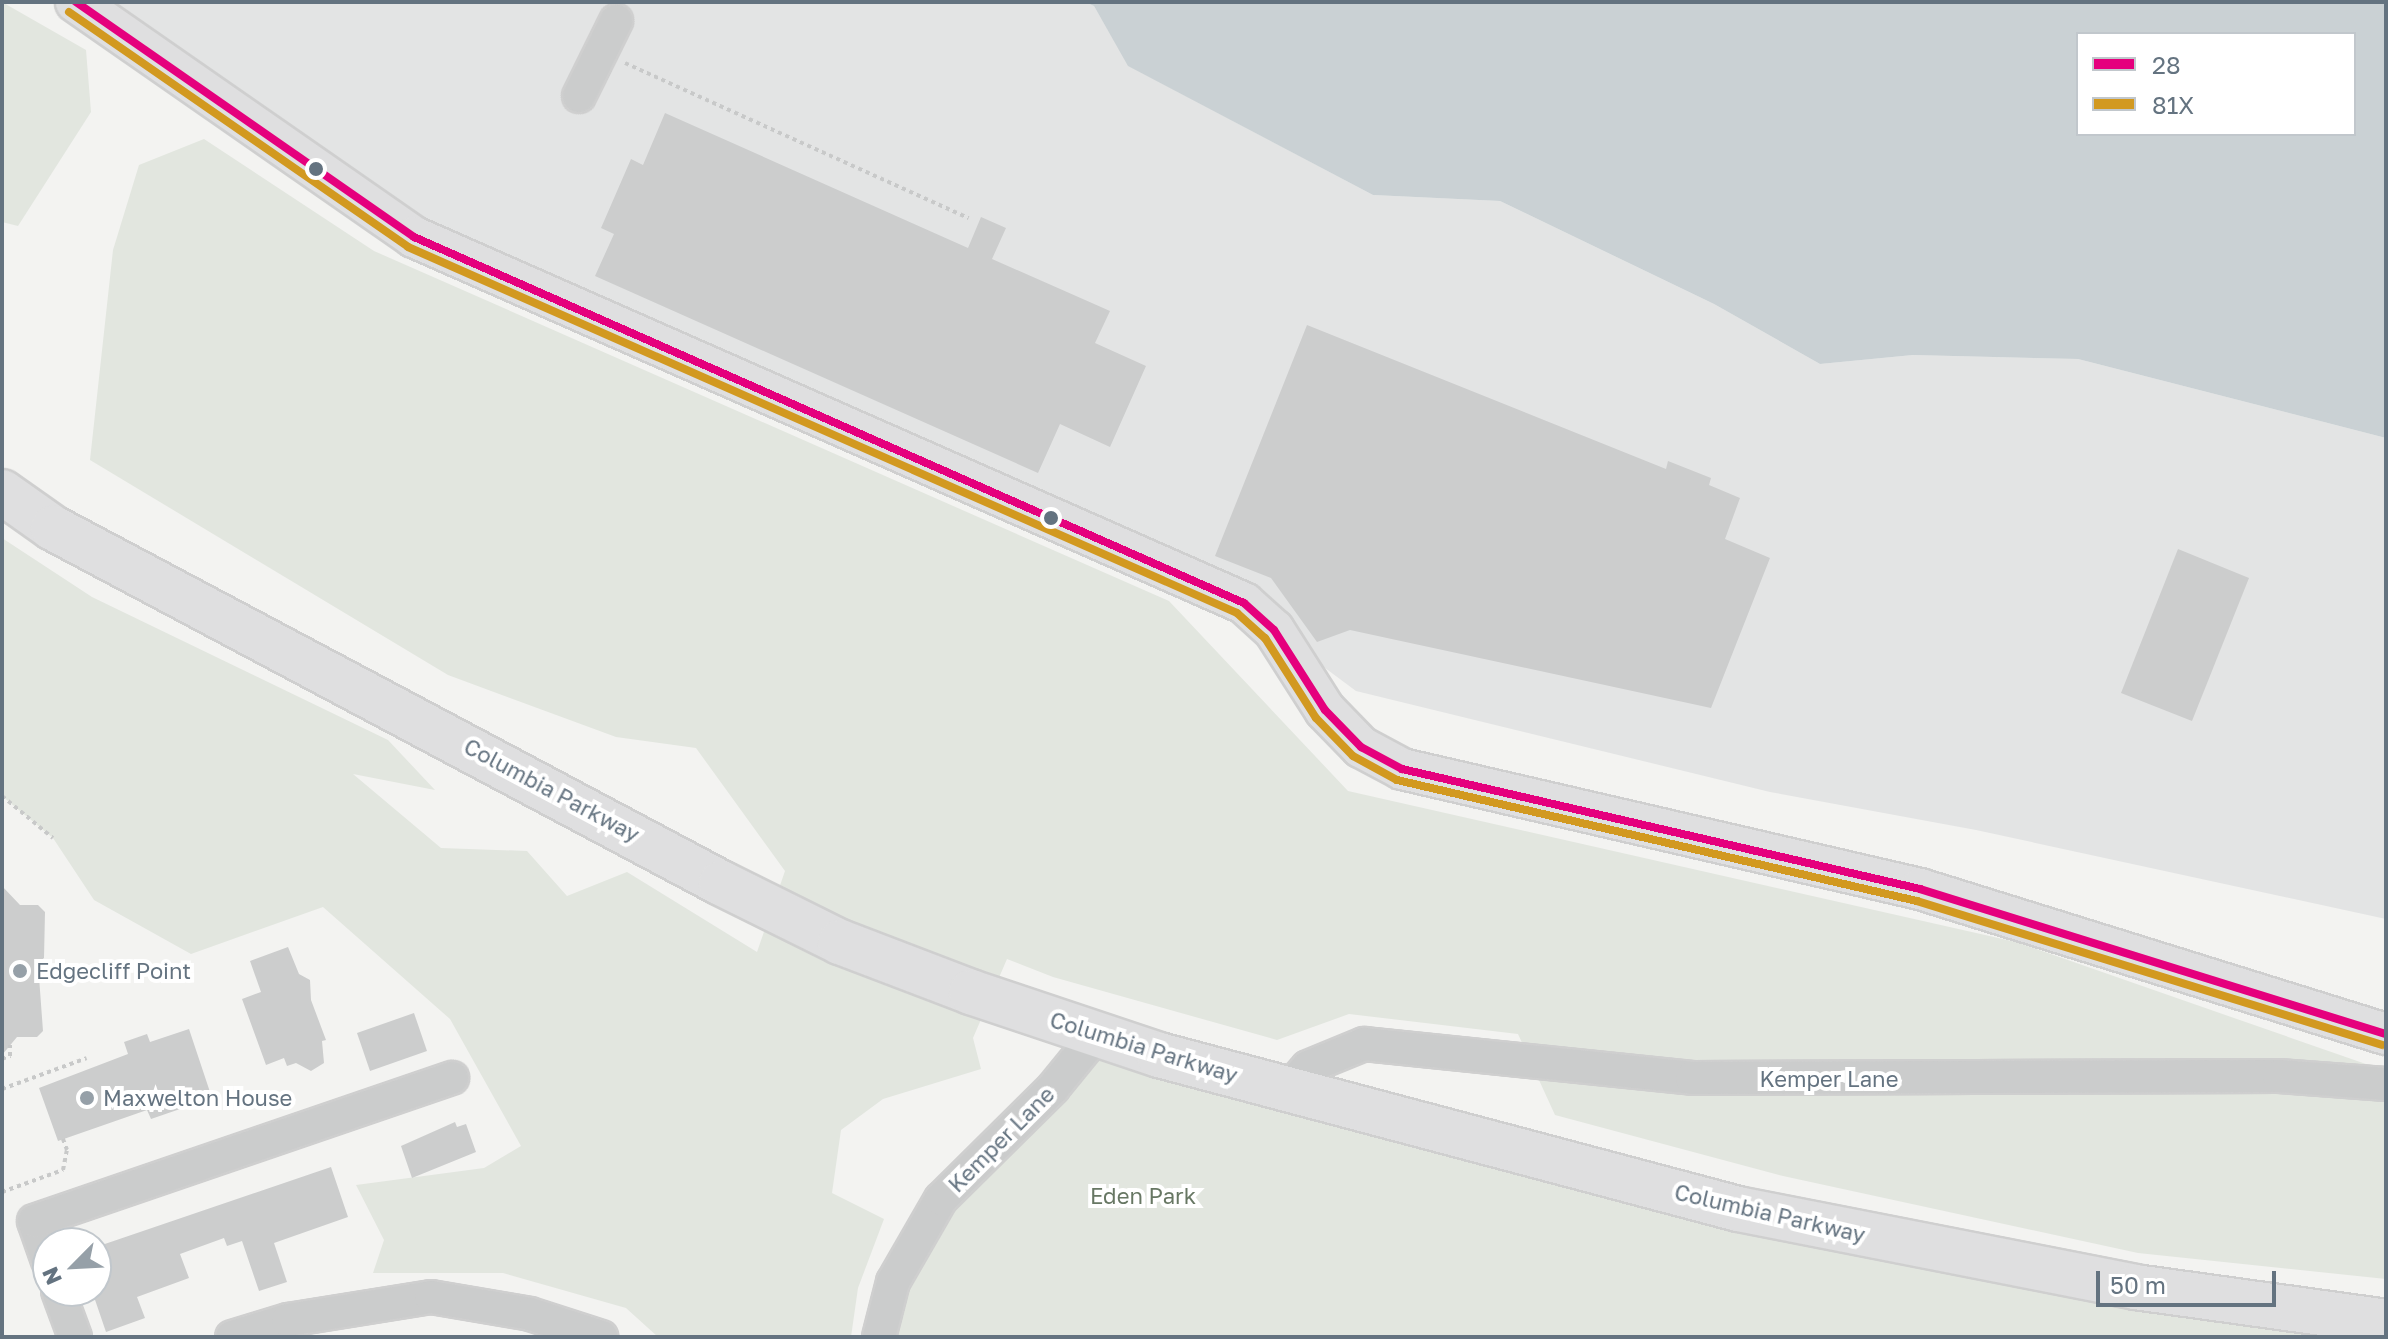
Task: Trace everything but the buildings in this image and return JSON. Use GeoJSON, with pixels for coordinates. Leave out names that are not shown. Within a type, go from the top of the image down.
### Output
{"type":"FeatureCollection","features":[{"type":"Feature","properties":{"kind":"highway","name":"Columbia Parkway"},"geometry":{"type":"LineString","coordinates":[[2,492],[53,528],[725,885],[840,942],[1023,1009],[1288,1090],[1738,1209],[2135,1287],[2386,1322]]}},
{"type":"Feature","properties":{"kind":"main road"},"geometry":{"type":"LineString","coordinates":[[76,2],[414,237],[1244,603],[1274,630],[1325,710],[1361,747],[1402,769],[1920,889],[2386,1034]]}},
{"type":"Feature","properties":{"kind":"street"},"geometry":{"type":"LineString","coordinates":[[579,96],[616,21]]}},
{"type":"Feature","properties":{"kind":"street","name":"Kemper Lane"},"geometry":{"type":"LineString","coordinates":[[879,1337],[893,1282],[941,1199],[1053,1088],[1097,1034]]}},
{"type":"Feature","properties":{"kind":"street","name":"Kemper Lane"},"geometry":{"type":"LineString","coordinates":[[1288,1090],[1308,1067],[1364,1044],[1692,1078],[2279,1076],[2386,1084]]}},
{"type":"Feature","properties":{"kind":"street"},"geometry":{"type":"LineString","coordinates":[[36,1227],[34,1221],[452,1078]]}},
{"type":"Feature","properties":{"kind":"street"},"geometry":{"type":"LineString","coordinates":[[232,1337],[288,1320],[431,1297],[530,1314],[601,1337]]}},
{"type":"Feature","properties":{"kind":"street"},"geometry":{"type":"LineString","coordinates":[[64,1307],[75,1337]]}},
{"type":"Feature","properties":{"kind":"path"},"geometry":{"type":"LineString","coordinates":[[601,52],[969,218]]}},
{"type":"Feature","properties":{"kind":"path"},"geometry":{"type":"LineString","coordinates":[[2,796],[53,838]]}},
{"type":"Feature","properties":{"kind":"path"},"geometry":{"type":"LineString","coordinates":[[2,1059],[10,1056],[10,1045]]}},
{"type":"Feature","properties":{"kind":"path"},"geometry":{"type":"LineString","coordinates":[[2,1089],[87,1058]]}},
{"type":"Feature","properties":{"kind":"path"},"geometry":{"type":"LineString","coordinates":[[60,1182],[67,1150],[63,1139]]}},
{"type":"Feature","properties":{"kind":"path"},"geometry":{"type":"LineString","coordinates":[[2,1192],[63,1170]]}},
{"type":"Feature","properties":{"kind":"shaded area"},"geometry":{"type":"Polygon","coordinates":[[[76,2],[1085,2],[1094,6],[1129,66],[1373,195],[1500,201],[1714,304],[1820,364],[1913,355],[2078,359],[2386,438],[2386,919],[1976,830],[1770,792],[1356,691],[1274,630],[414,237],[76,2]]]}},
{"type":"Feature","properties":{"kind":"shaded area"},"geometry":{"type":"Polygon","coordinates":[[[1085,2],[2386,2],[2386,438],[2078,359],[1913,355],[1820,364],[1714,304],[1500,201],[1373,195],[1128,66],[1094,6],[1085,2]]]}},
{"type":"Feature","properties":{"kind":"green space"},"geometry":{"type":"Polygon","coordinates":[[[2,2],[86,50],[91,112],[18,226],[2,222],[2,2]]]}},
{"type":"Feature","properties":{"kind":"green space"},"geometry":{"type":"Polygon","coordinates":[[[204,139],[374,251],[1169,601],[1348,791],[2016,942],[2386,1071],[2386,1279],[2138,1253],[1783,1176],[1555,1115],[1518,1034],[1349,1014],[1277,1040],[1053,977],[1007,959],[973,1038],[981,1069],[883,1099],[841,1130],[832,1193],[884,1219],[858,1288],[851,1337],[658,1337],[626,1308],[503,1273],[373,1273],[384,1240],[356,1185],[484,1168],[521,1146],[450,1019],[323,907],[191,954],[94,900],[53,838],[2,796],[2,538],[92,597],[388,740],[435,790],[353,774],[441,848],[527,851],[567,896],[627,872],[757,952],[785,871],[696,748],[616,737],[448,675],[90,460],[113,250],[139,165],[204,139]]]}},
{"type":"Feature","properties":{"kind":"green space","name":"Eden Park"},"geometry":{"type":"Polygon","coordinates":[[[1097,1034],[1159,1055],[2386,1337],[879,1337],[915,1241],[1097,1034]]]}},
{"type":"Feature","properties":{"kind":"transit line","name":"28"},"geometry":{"type":"LineString","coordinates":[[76,2],[414,237],[1244,603],[1274,630],[1325,710],[1361,747],[1402,769],[1920,889],[2386,1034]]}},
{"type":"Feature","properties":{"kind":"transit line","name":"81X"},"geometry":{"type":"LineString","coordinates":[[69,12],[408,247],[1237,613],[1265,638],[1316,718],[1353,756],[1397,780],[1917,901],[2382,1045]]}},
{"type":"Feature","properties":{"kind":"place","name":"Edgecliff Point"},"geometry":{"type":"Point","coordinates":[20,971]}},
{"type":"Feature","properties":{"kind":"place","name":"Maxwelton House"},"geometry":{"type":"Point","coordinates":[87,1098]}}]}
